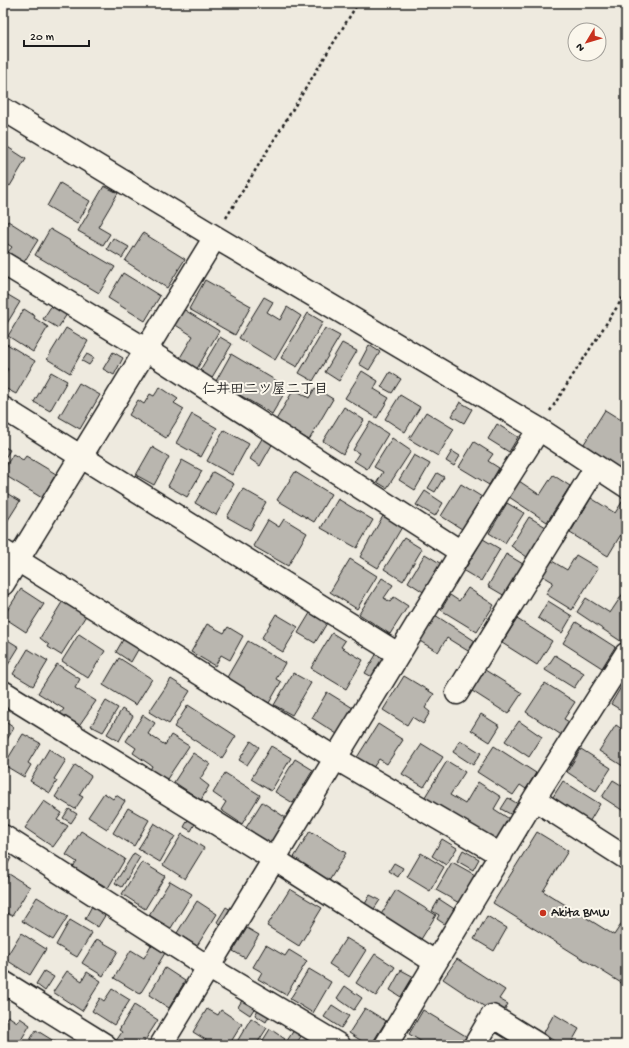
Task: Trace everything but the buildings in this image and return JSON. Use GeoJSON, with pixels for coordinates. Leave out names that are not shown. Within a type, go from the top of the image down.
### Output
{"type":"FeatureCollection","features":[{"type":"Feature","properties":{"kind":"street"},"geometry":{"type":"LineString","coordinates":[[3,109],[215,237],[539,429],[626,486]]}},
{"type":"Feature","properties":{"kind":"street"},"geometry":{"type":"LineString","coordinates":[[3,584],[10,555],[81,456],[145,349],[215,237]]}},
{"type":"Feature","properties":{"kind":"street"},"geometry":{"type":"LineString","coordinates":[[3,263],[145,349],[461,552]]}},
{"type":"Feature","properties":{"kind":"street"},"geometry":{"type":"LineString","coordinates":[[3,408],[398,654]]}},
{"type":"Feature","properties":{"kind":"street"},"geometry":{"type":"LineString","coordinates":[[161,1045],[398,654],[539,429]]}},
{"type":"Feature","properties":{"kind":"street"},"geometry":{"type":"LineString","coordinates":[[457,693],[596,467]]}},
{"type":"Feature","properties":{"kind":"street"},"geometry":{"type":"LineString","coordinates":[[10,555],[335,758],[501,855]]}},
{"type":"Feature","properties":{"kind":"street"},"geometry":{"type":"LineString","coordinates":[[386,1045],[534,799],[626,654]]}},
{"type":"Feature","properties":{"kind":"street"},"geometry":{"type":"LineString","coordinates":[[3,692],[274,859],[435,962]]}},
{"type":"Feature","properties":{"kind":"street"},"geometry":{"type":"LineString","coordinates":[[534,799],[623,849]]}},
{"type":"Feature","properties":{"kind":"street"},"geometry":{"type":"LineString","coordinates":[[3,836],[208,967],[339,1045]]}},
{"type":"Feature","properties":{"kind":"street"},"geometry":{"type":"LineString","coordinates":[[3,982],[105,1045]]}},
{"type":"Feature","properties":{"kind":"street"},"geometry":{"type":"LineString","coordinates":[[475,1045],[492,1016],[539,1045]]}},
{"type":"Feature","properties":{"kind":"path"},"geometry":{"type":"LineString","coordinates":[[215,237],[358,3]]}},
{"type":"Feature","properties":{"kind":"path"},"geometry":{"type":"LineString","coordinates":[[539,429],[626,294]]}},
{"type":"Feature","properties":{"kind":"place","name":"Akita BMW"},"geometry":{"type":"Point","coordinates":[543,913]}},
{"type":"Feature","properties":{"kind":"district","name":"仁井田二ツ屋二丁目"},"geometry":{"type":"Point","coordinates":[265,390]}}]}
